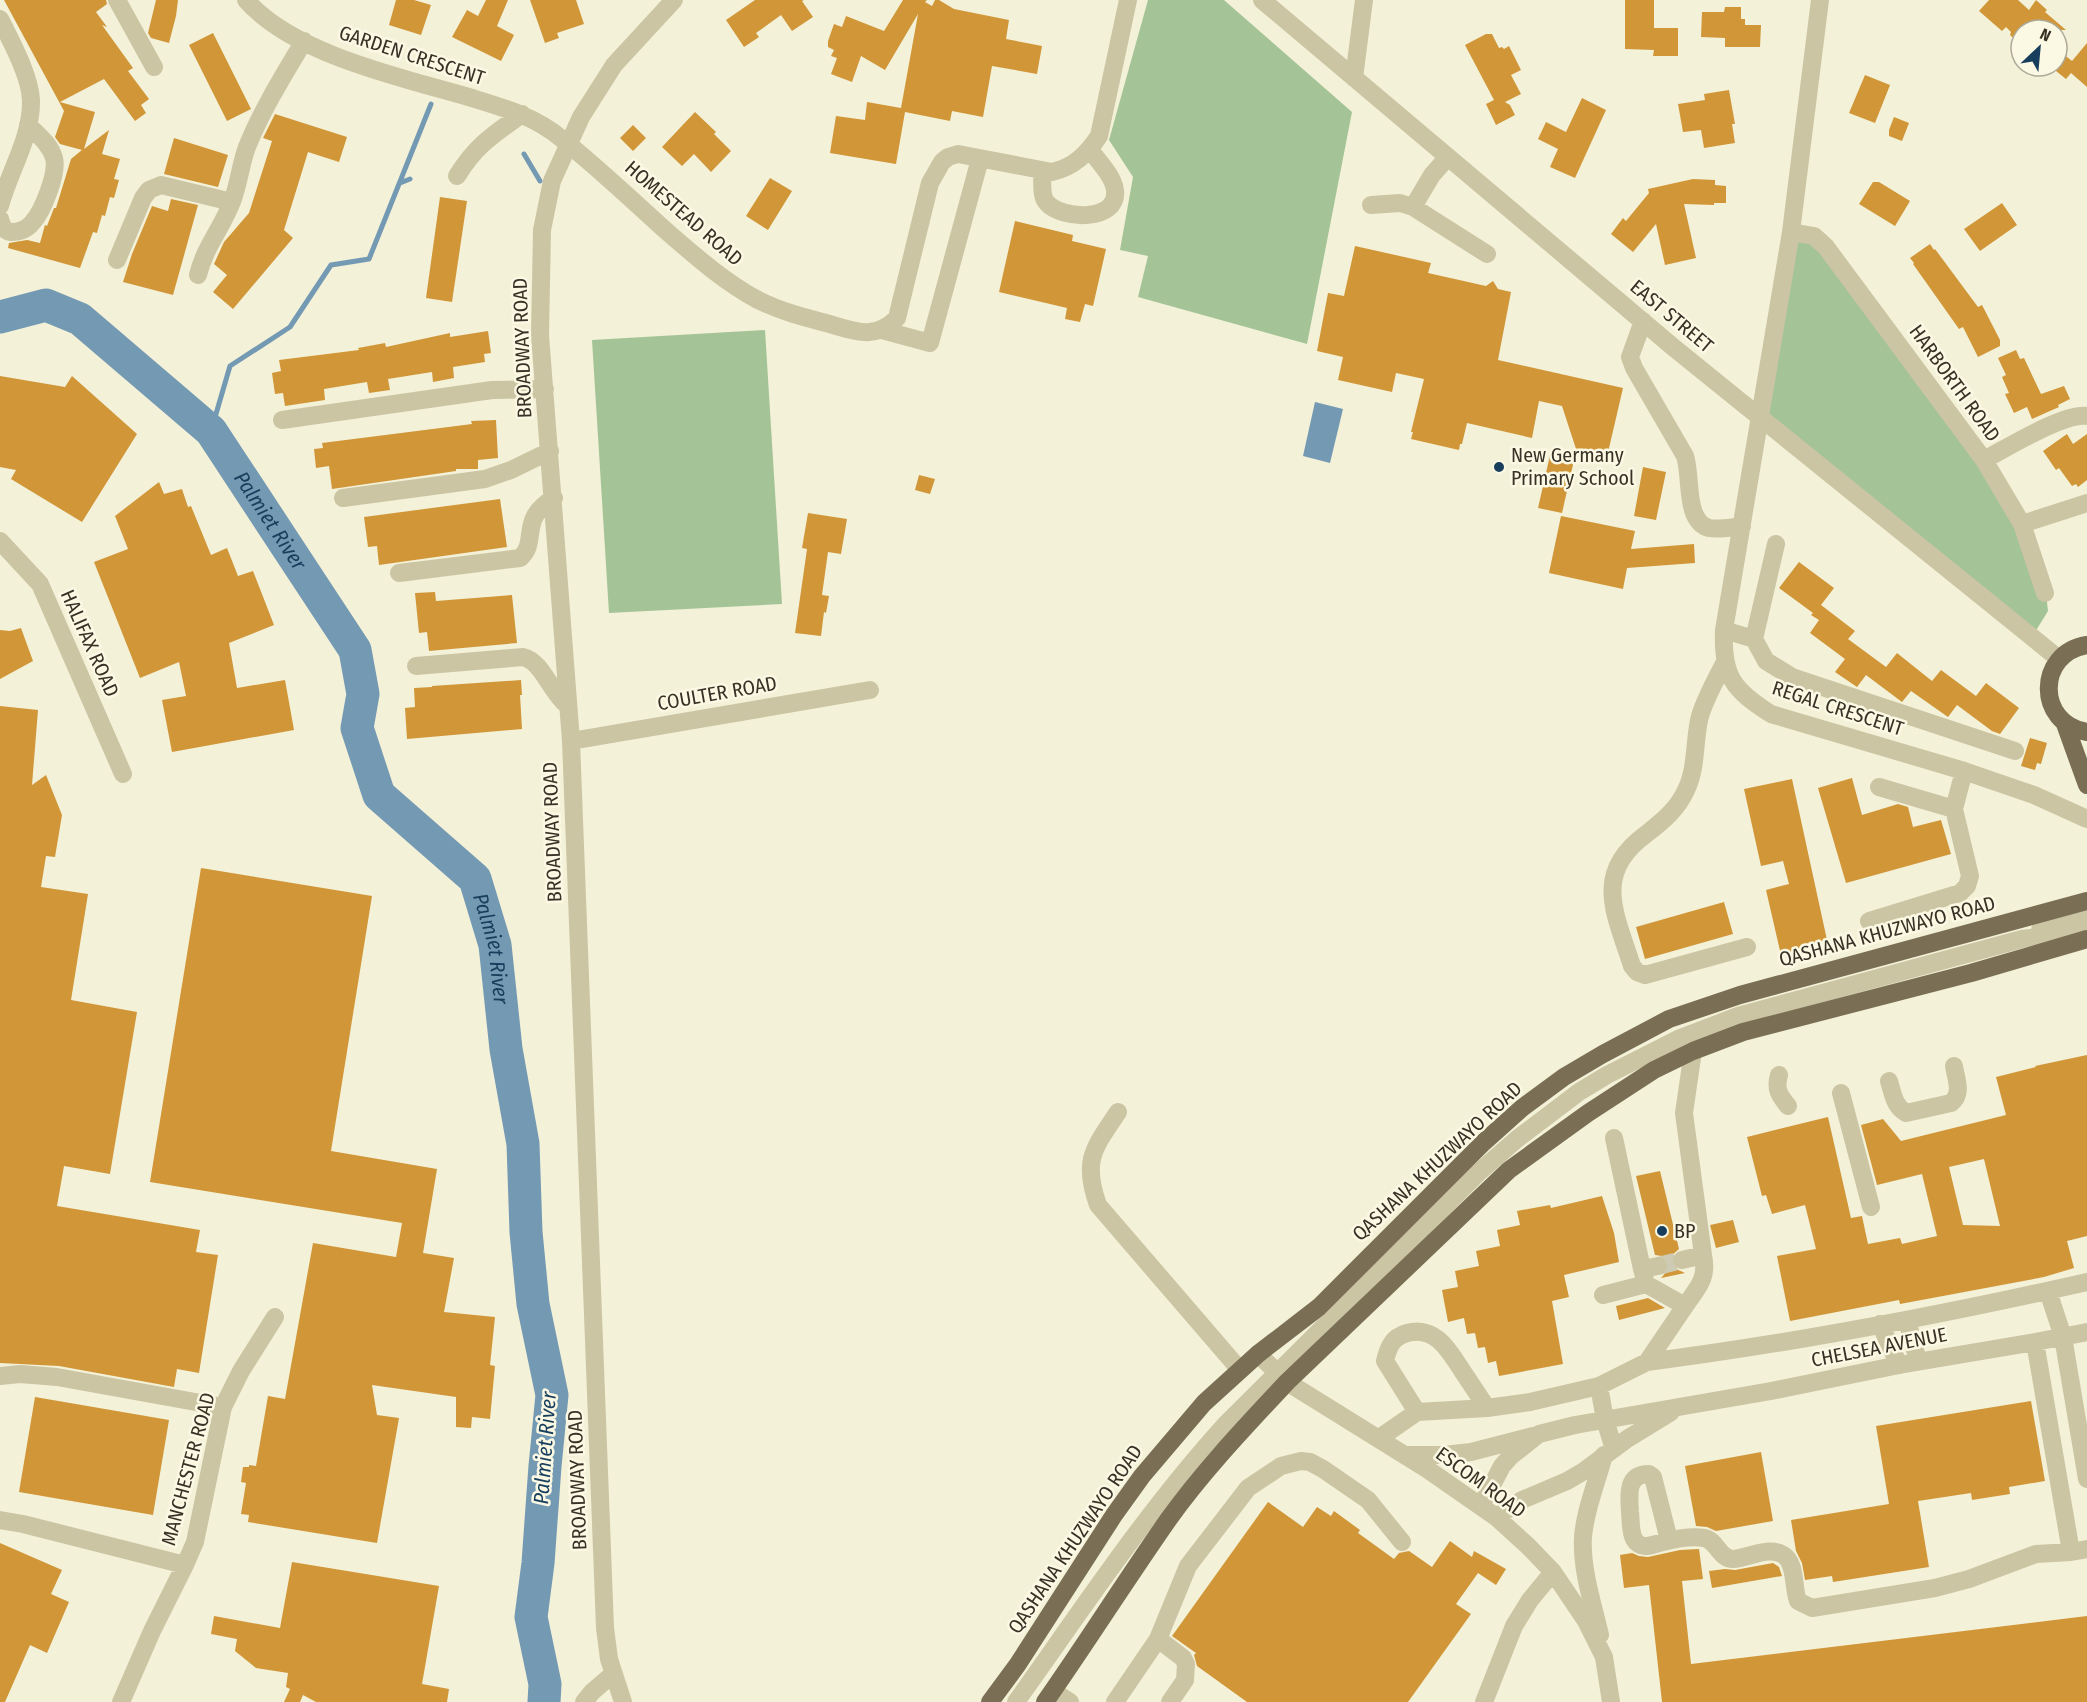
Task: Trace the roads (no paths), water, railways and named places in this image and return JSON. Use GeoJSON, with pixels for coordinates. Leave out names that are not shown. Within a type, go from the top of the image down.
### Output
{"type":"FeatureCollection","features":[{"type":"Feature","properties":{"kind":"main road"},"geometry":{"type":"LineString","coordinates":[[2087,645],[2071,650],[2059,659],[2048,685],[2049,700],[2055,713],[2065,724],[2078,731],[2087,732]]}},
{"type":"Feature","properties":{"kind":"main road"},"geometry":{"type":"LineString","coordinates":[[2065,724],[2087,785]]}},
{"type":"Feature","properties":{"kind":"main road","name":"QASHANA KHUZWAYO ROAD"},"geometry":{"type":"LineString","coordinates":[[990,1702],[1018,1664],[1114,1515],[1142,1476],[1204,1403],[1258,1354],[1319,1307],[1484,1142],[1522,1108],[1564,1077],[1669,1019],[1740,995],[2087,901]]}},
{"type":"Feature","properties":{"kind":"main road"},"geometry":{"type":"LineString","coordinates":[[1049,1696],[1169,1519],[1282,1377],[1509,1170],[1618,1092],[1654,1070],[1743,1032],[1971,973],[2087,939]]}},
{"type":"Feature","properties":{"kind":"street"},"geometry":{"type":"LineString","coordinates":[[117,0],[154,67]]}},
{"type":"Feature","properties":{"kind":"street","name":"GARDEN CRESCENT"},"geometry":{"type":"LineString","coordinates":[[246,0],[268,19],[303,41],[347,61],[522,114],[549,128],[568,144]]}},
{"type":"Feature","properties":{"kind":"street","name":"BROADWAY ROAD"},"geometry":{"type":"LineString","coordinates":[[623,1702],[613,1674],[605,1628],[572,741],[540,335],[542,230],[552,181],[581,117],[614,65],[674,0]]}},
{"type":"Feature","properties":{"kind":"street"},"geometry":{"type":"LineString","coordinates":[[1042,171],[1043,196],[1046,203],[1065,213],[1077,216],[1094,215],[1113,201],[1115,189],[1095,143],[1128,0]]}},
{"type":"Feature","properties":{"kind":"street","name":"EAST STREET"},"geometry":{"type":"LineString","coordinates":[[1262,0],[1760,419],[2059,659]]}},
{"type":"Feature","properties":{"kind":"street"},"geometry":{"type":"LineString","coordinates":[[1354,78],[1364,0]]}},
{"type":"Feature","properties":{"kind":"street"},"geometry":{"type":"LineString","coordinates":[[1760,419],[1791,232],[1820,0]]}},
{"type":"Feature","properties":{"kind":"street"},"geometry":{"type":"LineString","coordinates":[[0,19],[28,84],[31,99],[28,125],[0,206]]}},
{"type":"Feature","properties":{"kind":"street"},"geometry":{"type":"LineString","coordinates":[[198,275],[202,258],[232,202],[246,149],[254,131],[278,83],[303,41]]}},
{"type":"Feature","properties":{"kind":"street"},"geometry":{"type":"LineString","coordinates":[[457,176],[477,147],[522,114]]}},
{"type":"Feature","properties":{"kind":"street"},"geometry":{"type":"LineString","coordinates":[[0,219],[7,231],[23,230],[32,224],[43,206],[52,179],[55,164],[50,146],[28,125]]}},
{"type":"Feature","properties":{"kind":"street"},"geometry":{"type":"LineString","coordinates":[[882,330],[897,318],[930,183],[936,169],[948,157],[958,154],[1052,171],[1063,169],[1095,143]]}},
{"type":"Feature","properties":{"kind":"street","name":"HOMESTEAD ROAD"},"geometry":{"type":"LineString","coordinates":[[568,144],[721,278],[739,289],[784,312],[854,331],[869,334],[882,330],[930,343],[980,159]]}},
{"type":"Feature","properties":{"kind":"street"},"geometry":{"type":"LineString","coordinates":[[1413,207],[1432,175],[1448,157]]}},
{"type":"Feature","properties":{"kind":"street"},"geometry":{"type":"LineString","coordinates":[[117,260],[148,190],[161,185],[232,202]]}},
{"type":"Feature","properties":{"kind":"street"},"geometry":{"type":"LineString","coordinates":[[1371,205],[1400,203],[1413,207],[1487,254]]}},
{"type":"Feature","properties":{"kind":"street","name":"HARBORTH ROAD"},"geometry":{"type":"LineString","coordinates":[[1791,232],[1814,237],[1826,247],[1984,460],[2022,524],[2045,593]]}},
{"type":"Feature","properties":{"kind":"street"},"geometry":{"type":"LineString","coordinates":[[1643,321],[1630,357],[1684,456],[1688,466],[1694,515],[1700,523],[1707,527],[1742,526]]}},
{"type":"Feature","properties":{"kind":"street"},"geometry":{"type":"LineString","coordinates":[[282,420],[492,390],[544,389]]}},
{"type":"Feature","properties":{"kind":"street"},"geometry":{"type":"LineString","coordinates":[[1984,460],[2026,437],[2073,417],[2087,416]]}},
{"type":"Feature","properties":{"kind":"street","name":"REGAL CRESCENT"},"geometry":{"type":"LineString","coordinates":[[1760,419],[1724,630],[1725,662],[1731,679],[1739,690],[1749,700],[1771,714],[1964,771],[2034,795],[2087,819]]}},
{"type":"Feature","properties":{"kind":"street"},"geometry":{"type":"LineString","coordinates":[[343,498],[485,479],[511,470],[550,451]]}},
{"type":"Feature","properties":{"kind":"street"},"geometry":{"type":"LineString","coordinates":[[399,573],[520,558],[528,546],[532,519],[537,510],[554,498]]}},
{"type":"Feature","properties":{"kind":"street"},"geometry":{"type":"LineString","coordinates":[[2022,524],[2087,502]]}},
{"type":"Feature","properties":{"kind":"street","name":"HALIFAX ROAD"},"geometry":{"type":"LineString","coordinates":[[0,541],[40,584],[123,774]]}},
{"type":"Feature","properties":{"kind":"street"},"geometry":{"type":"LineString","coordinates":[[1776,544],[1754,639],[1766,661],[1792,677],[2014,751]]}},
{"type":"Feature","properties":{"kind":"street"},"geometry":{"type":"LineString","coordinates":[[1724,630],[1754,639]]}},
{"type":"Feature","properties":{"kind":"street"},"geometry":{"type":"LineString","coordinates":[[416,666],[523,657],[536,663],[556,696],[568,706]]}},
{"type":"Feature","properties":{"kind":"street"},"geometry":{"type":"LineString","coordinates":[[1725,662],[1700,716],[1689,785],[1669,817],[1630,846],[1622,856],[1615,869],[1612,886],[1613,907],[1632,966],[1637,972],[1645,975],[1747,947]]}},
{"type":"Feature","properties":{"kind":"street","name":"COULTER ROAD"},"geometry":{"type":"LineString","coordinates":[[572,741],[870,690]]}},
{"type":"Feature","properties":{"kind":"street"},"geometry":{"type":"LineString","coordinates":[[1869,921],[1960,893],[1967,886],[1970,876],[1954,809],[1964,771]]}},
{"type":"Feature","properties":{"kind":"street"},"geometry":{"type":"LineString","coordinates":[[1879,787],[1954,809]]}},
{"type":"Feature","properties":{"kind":"street"},"geometry":{"type":"LineString","coordinates":[[2022,939],[2050,925],[2087,913]]}},
{"type":"Feature","properties":{"kind":"street"},"geometry":{"type":"LineString","coordinates":[[1016,1702],[1168,1492],[1210,1441],[1282,1377],[1478,1173],[1552,1111],[1607,1075],[1678,1039],[1738,1017],[2022,939],[2087,928]]}},
{"type":"Feature","properties":{"kind":"street"},"geometry":{"type":"LineString","coordinates":[[1647,1362],[1703,1278],[1706,1269],[1684,1113],[1693,1052]]}},
{"type":"Feature","properties":{"kind":"street"},"geometry":{"type":"LineString","coordinates":[[1890,1081],[1895,1103],[1906,1113],[1951,1103],[1956,1099],[1958,1093],[1954,1066]]}},
{"type":"Feature","properties":{"kind":"street"},"geometry":{"type":"LineString","coordinates":[[1779,1075],[1776,1085],[1778,1093],[1788,1106]]}},
{"type":"Feature","properties":{"kind":"street"},"geometry":{"type":"LineString","coordinates":[[1841,1093],[1871,1206]]}},
{"type":"Feature","properties":{"kind":"street"},"geometry":{"type":"LineString","coordinates":[[1118,1112],[1096,1146],[1090,1164],[1090,1176],[1098,1204],[1240,1370]]}},
{"type":"Feature","properties":{"kind":"street"},"geometry":{"type":"LineString","coordinates":[[1614,1138],[1649,1273],[1685,1306]]}},
{"type":"Feature","properties":{"kind":"street"},"geometry":{"type":"LineString","coordinates":[[1682,1260],[1703,1255]]}},
{"type":"Feature","properties":{"kind":"street"},"geometry":{"type":"LineString","coordinates":[[1603,1295],[1649,1273]]}},
{"type":"Feature","properties":{"kind":"street"},"geometry":{"type":"LineString","coordinates":[[1378,1439],[1417,1412],[1486,1408],[1530,1402],[1599,1386],[1647,1362],[1729,1352],[1907,1320],[2087,1282]]}},
{"type":"Feature","properties":{"kind":"street"},"geometry":{"type":"LineString","coordinates":[[2048,1291],[2078,1376],[2087,1479]]}},
{"type":"Feature","properties":{"kind":"street","name":"MANCHESTER ROAD"},"geometry":{"type":"LineString","coordinates":[[121,1702],[195,1542],[223,1407],[275,1317]]}},
{"type":"Feature","properties":{"kind":"street"},"geometry":{"type":"LineString","coordinates":[[1907,1320],[1918,1361]]}},
{"type":"Feature","properties":{"kind":"street"},"geometry":{"type":"LineString","coordinates":[[1880,1324],[1899,1365]]}},
{"type":"Feature","properties":{"kind":"street"},"geometry":{"type":"LineString","coordinates":[[1417,1412],[1385,1361],[1393,1341],[1403,1334],[1415,1331],[1428,1333],[1444,1343],[1486,1408]]}},
{"type":"Feature","properties":{"kind":"street","name":"CHELSEA AVENUE"},"geometry":{"type":"LineString","coordinates":[[1481,1506],[1502,1466],[1539,1434],[1918,1361],[2087,1332]]}},
{"type":"Feature","properties":{"kind":"street"},"geometry":{"type":"LineString","coordinates":[[1669,1540],[1707,1538],[1730,1559],[1772,1551],[1779,1553],[1789,1562],[1798,1601],[1812,1608],[1935,1588],[1969,1579],[2036,1554],[2079,1551],[2035,1342]]}},
{"type":"Feature","properties":{"kind":"street","name":"ESCOM ROAD"},"geometry":{"type":"LineString","coordinates":[[1258,1354],[1282,1377],[1481,1506],[1528,1546],[1553,1572],[1574,1601],[1604,1657],[1611,1702]]}},
{"type":"Feature","properties":{"kind":"street"},"geometry":{"type":"LineString","coordinates":[[0,1376],[20,1374],[57,1377],[223,1407]]}},
{"type":"Feature","properties":{"kind":"street"},"geometry":{"type":"LineString","coordinates":[[1599,1386],[1609,1452],[1585,1521],[1583,1539],[1604,1657]]}},
{"type":"Feature","properties":{"kind":"street","name":"CHELSEA AVENUE"},"geometry":{"type":"LineString","coordinates":[[1496,1517],[1522,1500],[1567,1481],[1584,1471],[1679,1407]]}},
{"type":"Feature","properties":{"kind":"street"},"geometry":{"type":"LineString","coordinates":[[1405,1455],[1471,1452],[1539,1434]]}},
{"type":"Feature","properties":{"kind":"street"},"geometry":{"type":"LineString","coordinates":[[1116,1702],[1158,1639],[1188,1566],[1248,1488],[1281,1466],[1301,1461],[1310,1462],[1323,1469],[1368,1500],[1402,1542]]}},
{"type":"Feature","properties":{"kind":"street"},"geometry":{"type":"LineString","coordinates":[[0,1520],[91,1540],[185,1565]]}},
{"type":"Feature","properties":{"kind":"street"},"geometry":{"type":"LineString","coordinates":[[1484,1702],[1514,1626],[1530,1600],[1553,1572]]}},
{"type":"Feature","properties":{"kind":"street"},"geometry":{"type":"LineString","coordinates":[[1158,1639],[1183,1658],[1186,1664],[1185,1680],[1170,1702]]}},
{"type":"Feature","properties":{"kind":"street"},"geometry":{"type":"LineString","coordinates":[[584,1702],[613,1674]]}},
{"type":"Feature","properties":{"kind":"street"},"geometry":{"type":"LineString","coordinates":[[1049,1696],[1070,1702]]}},
{"type":"Feature","properties":{"kind":"water"},"geometry":{"type":"Polygon","coordinates":[[[1315,402],[1343,409],[1330,463],[1303,456],[1315,402]]]}},
{"type":"Feature","properties":{"kind":"waterway"},"geometry":{"type":"LineString","coordinates":[[211,431],[230,366],[290,327],[331,265],[369,259],[431,104]]}},
{"type":"Feature","properties":{"kind":"waterway"},"geometry":{"type":"LineString","coordinates":[[524,154],[540,181]]}},
{"type":"Feature","properties":{"kind":"waterway"},"geometry":{"type":"LineString","coordinates":[[400,183],[410,179]]}},
{"type":"Feature","properties":{"kind":"waterway","name":"Palmiet River"},"geometry":{"type":"LineString","coordinates":[[0,317],[46,305],[80,319],[211,431],[355,650],[363,694],[357,728],[379,795],[475,879],[495,945],[506,1049],[523,1144],[526,1232],[533,1304],[552,1395],[538,1563],[531,1617],[545,1684],[544,1702]]}},
{"type":"Feature","properties":{"kind":"tunnel"},"geometry":{"type":"LineString","coordinates":[[1658,1266],[1682,1260]]}},
{"type":"Feature","properties":{"kind":"place","name":"New Germany Primary School"},"geometry":{"type":"Point","coordinates":[1499,467]}},
{"type":"Feature","properties":{"kind":"place","name":"BP"},"geometry":{"type":"Point","coordinates":[1662,1231]}}]}
